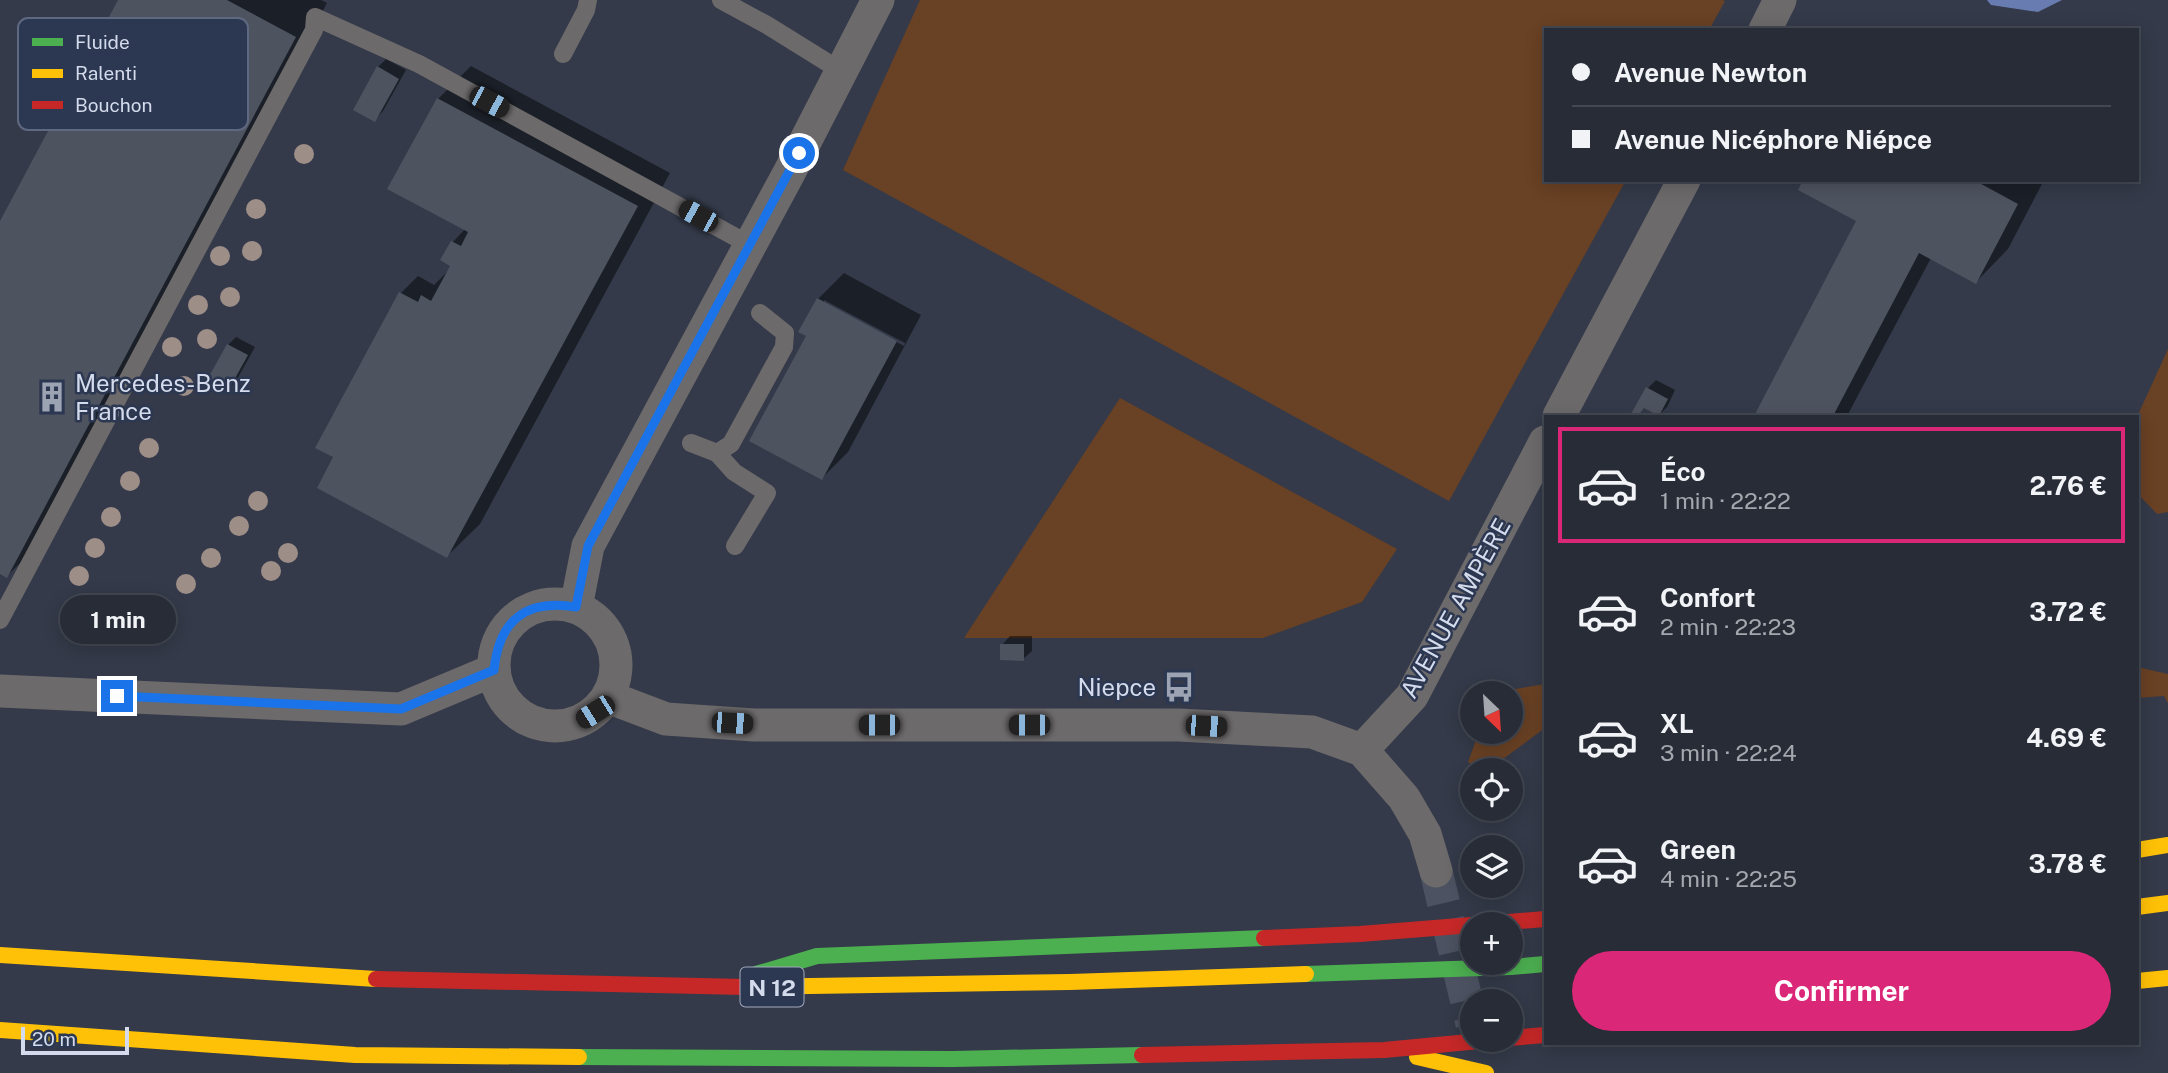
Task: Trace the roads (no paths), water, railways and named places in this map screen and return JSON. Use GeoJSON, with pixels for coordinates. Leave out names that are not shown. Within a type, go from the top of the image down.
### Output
{"type":"FeatureCollection","features":[{"type":"Feature","properties":{"kind":"highway"},"geometry":{"type":"LineString","coordinates":[[2139,850],[2167,845]]}},
{"type":"Feature","properties":{"kind":"highway"},"geometry":{"type":"LineString","coordinates":[[2139,907],[2168,903]]}},
{"type":"Feature","properties":{"kind":"highway"},"geometry":{"type":"LineString","coordinates":[[1523,921],[1544,919]]}},
{"type":"Feature","properties":{"kind":"highway"},"geometry":{"type":"LineString","coordinates":[[710,988],[817,956],[1360,934],[1460,926]]}},
{"type":"Feature","properties":{"kind":"highway","name":"N 12"},"geometry":{"type":"LineString","coordinates":[[0,955],[395,980],[710,988],[1070,982],[1544,964]]}},
{"type":"Feature","properties":{"kind":"highway"},"geometry":{"type":"LineString","coordinates":[[2139,981],[2168,978]]}},
{"type":"Feature","properties":{"kind":"highway"},"geometry":{"type":"LineString","coordinates":[[0,1030],[355,1055],[953,1059],[1384,1050],[1460,1043]]}},
{"type":"Feature","properties":{"kind":"highway"},"geometry":{"type":"LineString","coordinates":[[1523,1037],[1544,1034]]}},
{"type":"Feature","properties":{"kind":"highway"},"geometry":{"type":"LineString","coordinates":[[1384,1050],[1486,1073]]}},
{"type":"Feature","properties":{"kind":"street"},"geometry":{"type":"LineString","coordinates":[[576,607],[588,546],[751,245],[878,0]]}},
{"type":"Feature","properties":{"kind":"street"},"geometry":{"type":"LineString","coordinates":[[1766,28],[1780,0]]}},
{"type":"Feature","properties":{"kind":"street"},"geometry":{"type":"LineString","coordinates":[[1560,415],[1684,182]]}},
{"type":"Feature","properties":{"kind":"street","name":"AVENUE AMPÈRE"},"geometry":{"type":"LineString","coordinates":[[1362,750],[1412,696],[1544,444]]}},
{"type":"Feature","properties":{"kind":"street"},"geometry":{"type":"LineString","coordinates":[[556,604],[576,607],[605,628],[617,662],[615,681],[608,697],[595,712],[579,722],[560,727],[541,725],[523,718],[508,706],[498,689],[494,670],[496,650],[504,631],[518,617],[536,607],[556,604]]}},
{"type":"Feature","properties":{"kind":"street"},"geometry":{"type":"LineString","coordinates":[[0,691],[401,709],[494,670]]}},
{"type":"Feature","properties":{"kind":"street"},"geometry":{"type":"LineString","coordinates":[[608,697],[666,719],[754,724],[1179,725],[1312,732],[1362,750],[1404,798],[1425,834],[1436,871]]}},
{"type":"Feature","properties":{"kind":"lane"},"geometry":{"type":"LineString","coordinates":[[562,54],[586,10],[588,0]]}},
{"type":"Feature","properties":{"kind":"lane"},"geometry":{"type":"LineString","coordinates":[[721,0],[841,71]]}},
{"type":"Feature","properties":{"kind":"lane"},"geometry":{"type":"LineString","coordinates":[[0,620],[314,30],[315,17],[419,64],[751,245]]}},
{"type":"Feature","properties":{"kind":"lane"},"geometry":{"type":"LineString","coordinates":[[718,453],[731,444],[784,347],[785,333],[760,313]]}},
{"type":"Feature","properties":{"kind":"lane"},"geometry":{"type":"LineString","coordinates":[[691,443],[718,453],[734,472],[767,493],[735,546]]}},
{"type":"Feature","properties":{"kind":"water"},"geometry":{"type":"Polygon","coordinates":[[[1987,0],[2062,0],[2038,12],[1991,5],[1987,0]]]}},
{"type":"Feature","properties":{"kind":"tunnel"},"geometry":{"type":"LineString","coordinates":[[1436,871],[1464,989]]}},
{"type":"Feature","properties":{"kind":"place","name":"Mercedes-Benz France"},"geometry":{"type":"Point","coordinates":[52,397]}},
{"type":"Feature","properties":{"kind":"place","name":"Niepce"},"geometry":{"type":"Point","coordinates":[1179,687]}}]}
